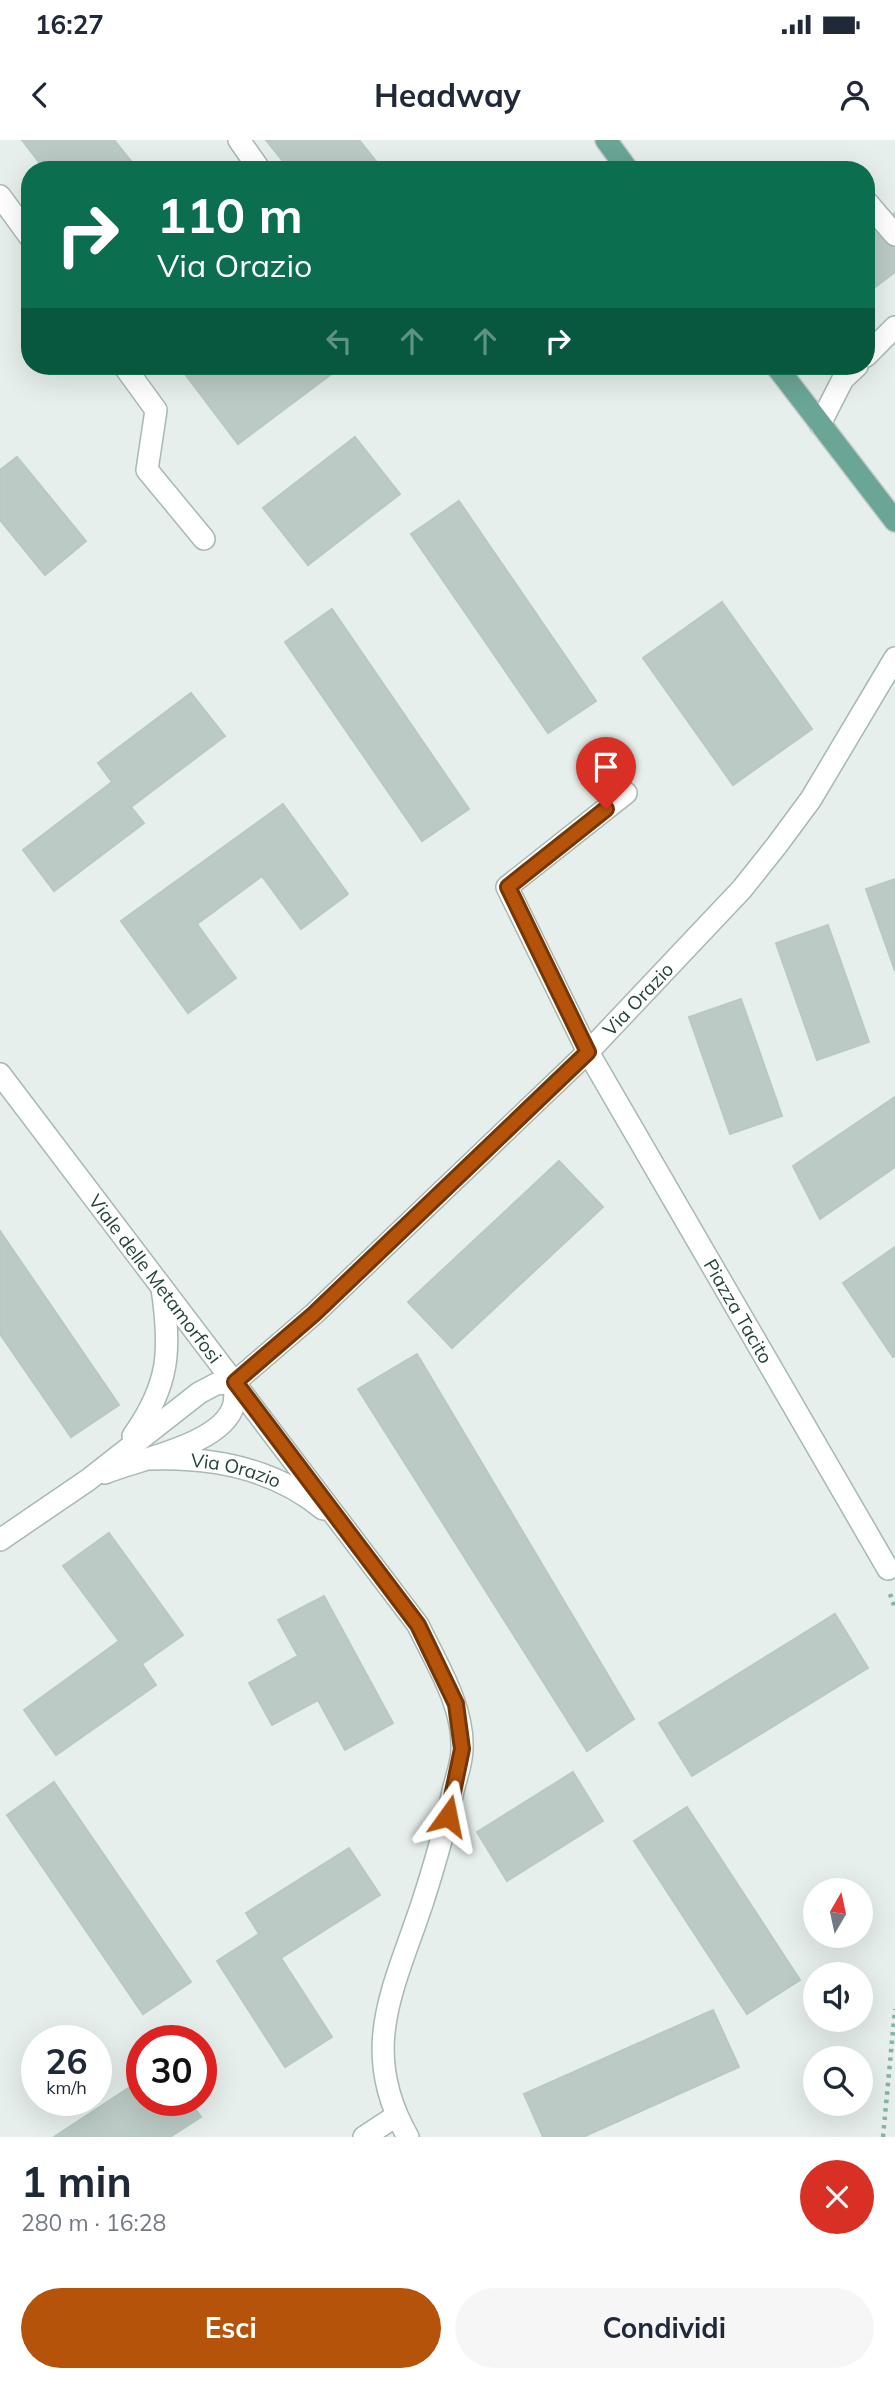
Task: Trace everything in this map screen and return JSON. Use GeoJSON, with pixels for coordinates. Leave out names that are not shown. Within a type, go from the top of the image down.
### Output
{"type":"FeatureCollection","features":[{"type":"Feature","properties":{"kind":"main road"},"geometry":{"type":"LineString","coordinates":[[606,140],[621,161]]}},
{"type":"Feature","properties":{"kind":"main road"},"geometry":{"type":"LineString","coordinates":[[783,375],[895,521]]}},
{"type":"Feature","properties":{"kind":"street"},"geometry":{"type":"LineString","coordinates":[[239,140],[254,161]]}},
{"type":"Feature","properties":{"kind":"street"},"geometry":{"type":"LineString","coordinates":[[0,196],[21,225]]}},
{"type":"Feature","properties":{"kind":"street"},"geometry":{"type":"LineString","coordinates":[[875,211],[895,234]]}},
{"type":"Feature","properties":{"kind":"street"},"geometry":{"type":"LineString","coordinates":[[875,347],[895,327]]}},
{"type":"Feature","properties":{"kind":"street"},"geometry":{"type":"LineString","coordinates":[[131,375],[156,410],[147,470],[204,539]]}},
{"type":"Feature","properties":{"kind":"street"},"geometry":{"type":"LineString","coordinates":[[820,424],[848,375]]}},
{"type":"Feature","properties":{"kind":"street","name":"Via Orazio"},"geometry":{"type":"LineString","coordinates":[[0,1540],[88,1480],[199,1393],[216,1384],[235,1382],[325,1304],[588,1052],[742,889],[777,845],[811,799],[895,657]]}},
{"type":"Feature","properties":{"kind":"street","name":"Piazza Tacito"},"geometry":{"type":"LineString","coordinates":[[626,793],[508,887],[588,1052],[888,1569]]}},
{"type":"Feature","properties":{"kind":"street","name":"Viale delle Metamorfosi"},"geometry":{"type":"LineString","coordinates":[[0,1074],[418,1625],[456,1704],[462,1749],[448,1816],[422,1904],[391,1986],[384,2020],[386,2086],[396,2116],[408,2137]]}},
{"type":"Feature","properties":{"kind":"street","name":"Via Orazio"},"geometry":{"type":"LineString","coordinates":[[124,1450],[152,1409],[164,1376],[168,1329],[162,1286]]}},
{"type":"Feature","properties":{"kind":"street","name":"Via Orazio"},"geometry":{"type":"LineString","coordinates":[[88,1480],[121,1466],[151,1459],[205,1436],[224,1420],[234,1407],[235,1382]]}},
{"type":"Feature","properties":{"kind":"street","name":"Via Orazio"},"geometry":{"type":"LineString","coordinates":[[151,1459],[187,1458],[231,1464],[275,1479],[311,1498],[346,1528]]}},
{"type":"Feature","properties":{"kind":"street"},"geometry":{"type":"LineString","coordinates":[[364,2137],[396,2116]]}},
{"type":"Feature","properties":{"kind":"path"},"geometry":{"type":"LineString","coordinates":[[883,2137],[895,2009]]}},
{"type":"Feature","properties":{"kind":"building"},"geometry":{"type":"Polygon","coordinates":[[[22,140],[114,140],[131,161],[38,161],[22,140]]]}},
{"type":"Feature","properties":{"kind":"building"},"geometry":{"type":"Polygon","coordinates":[[[266,140],[359,140],[376,161],[283,161],[266,140]]]}},
{"type":"Feature","properties":{"kind":"building"},"geometry":{"type":"Polygon","coordinates":[[[895,213],[895,272],[875,287],[875,227],[895,213]]]}},
{"type":"Feature","properties":{"kind":"building"},"geometry":{"type":"Polygon","coordinates":[[[186,375],[330,375],[238,444],[186,375]]]}},
{"type":"Feature","properties":{"kind":"building"},"geometry":{"type":"Polygon","coordinates":[[[355,437],[400,494],[308,565],[263,508],[355,437]]]}},
{"type":"Feature","properties":{"kind":"building"},"geometry":{"type":"Polygon","coordinates":[[[17,457],[86,541],[45,575],[0,520],[0,470],[17,457]]]}},
{"type":"Feature","properties":{"kind":"building"},"geometry":{"type":"Polygon","coordinates":[[[459,501],[596,701],[548,733],[411,534],[459,501]]]}},
{"type":"Feature","properties":{"kind":"building"},"geometry":{"type":"Polygon","coordinates":[[[722,602],[812,729],[733,785],[643,658],[722,602]]]}},
{"type":"Feature","properties":{"kind":"building"},"geometry":{"type":"Polygon","coordinates":[[[332,609],[469,809],[422,841],[285,642],[332,609]]]}},
{"type":"Feature","properties":{"kind":"building"},"geometry":{"type":"Polygon","coordinates":[[[191,693],[225,736],[131,807],[144,823],[54,891],[23,850],[112,782],[98,763],[191,693]]]}},
{"type":"Feature","properties":{"kind":"building"},"geometry":{"type":"Polygon","coordinates":[[[283,804],[348,894],[301,929],[262,876],[197,924],[236,978],[188,1013],[121,921],[283,804]]]}},
{"type":"Feature","properties":{"kind":"building"},"geometry":{"type":"Polygon","coordinates":[[[895,879],[895,971],[866,889],[895,879]]]}},
{"type":"Feature","properties":{"kind":"building"},"geometry":{"type":"Polygon","coordinates":[[[828,925],[869,1042],[817,1060],[776,943],[828,925]]]}},
{"type":"Feature","properties":{"kind":"building"},"geometry":{"type":"Polygon","coordinates":[[[741,999],[782,1116],[730,1134],[689,1017],[741,999]]]}},
{"type":"Feature","properties":{"kind":"building"},"geometry":{"type":"Polygon","coordinates":[[[895,1097],[895,1167],[820,1219],[793,1166],[895,1097]]]}},
{"type":"Feature","properties":{"kind":"building"},"geometry":{"type":"Polygon","coordinates":[[[559,1161],[603,1207],[452,1348],[408,1302],[559,1161]]]}},
{"type":"Feature","properties":{"kind":"building"},"geometry":{"type":"Polygon","coordinates":[[[0,1231],[119,1405],[71,1437],[0,1334],[0,1231]]]}},
{"type":"Feature","properties":{"kind":"building"},"geometry":{"type":"Polygon","coordinates":[[[895,1247],[895,1356],[893,1357],[843,1283],[895,1247]]]}},
{"type":"Feature","properties":{"kind":"building"},"geometry":{"type":"Polygon","coordinates":[[[417,1354],[634,1719],[587,1751],[358,1389],[417,1354]]]}},
{"type":"Feature","properties":{"kind":"building"},"geometry":{"type":"Polygon","coordinates":[[[109,1533],[183,1635],[142,1664],[156,1685],[56,1755],[24,1710],[119,1641],[63,1566],[109,1533]]]}},
{"type":"Feature","properties":{"kind":"building"},"geometry":{"type":"Polygon","coordinates":[[[324,1596],[393,1723],[345,1750],[318,1700],[272,1725],[249,1683],[298,1656],[278,1620],[324,1596]]]}},
{"type":"Feature","properties":{"kind":"building"},"geometry":{"type":"Polygon","coordinates":[[[835,1614],[868,1668],[692,1776],[659,1723],[835,1614]]]}},
{"type":"Feature","properties":{"kind":"building"},"geometry":{"type":"Polygon","coordinates":[[[573,1772],[603,1821],[507,1881],[477,1832],[573,1772]]]}},
{"type":"Feature","properties":{"kind":"building"},"geometry":{"type":"Polygon","coordinates":[[[54,1782],[191,1982],[143,2014],[7,1815],[54,1782]]]}},
{"type":"Feature","properties":{"kind":"building"},"geometry":{"type":"Polygon","coordinates":[[[687,1807],[800,1980],[747,2014],[634,1841],[687,1807]]]}},
{"type":"Feature","properties":{"kind":"building"},"geometry":{"type":"Polygon","coordinates":[[[349,1848],[380,1895],[281,1958],[332,2037],[285,2067],[217,1961],[259,1934],[246,1913],[349,1848]]]}},
{"type":"Feature","properties":{"kind":"building"},"geometry":{"type":"Polygon","coordinates":[[[713,2010],[739,2067],[583,2137],[543,2137],[524,2094],[713,2010]]]}},
{"type":"Feature","properties":{"kind":"building"},"geometry":{"type":"Polygon","coordinates":[[[126,2090],[126,2116],[201,2117],[170,2137],[54,2137],[86,2116],[112,2116],[112,2099],[126,2090]]]}},
{"type":"Feature","properties":{"kind":"route"},"geometry":{"type":"LineString","coordinates":[[448,1816],[462,1749],[456,1704],[418,1625],[235,1382],[314,1314],[588,1052],[508,887],[606,809]]}}]}
